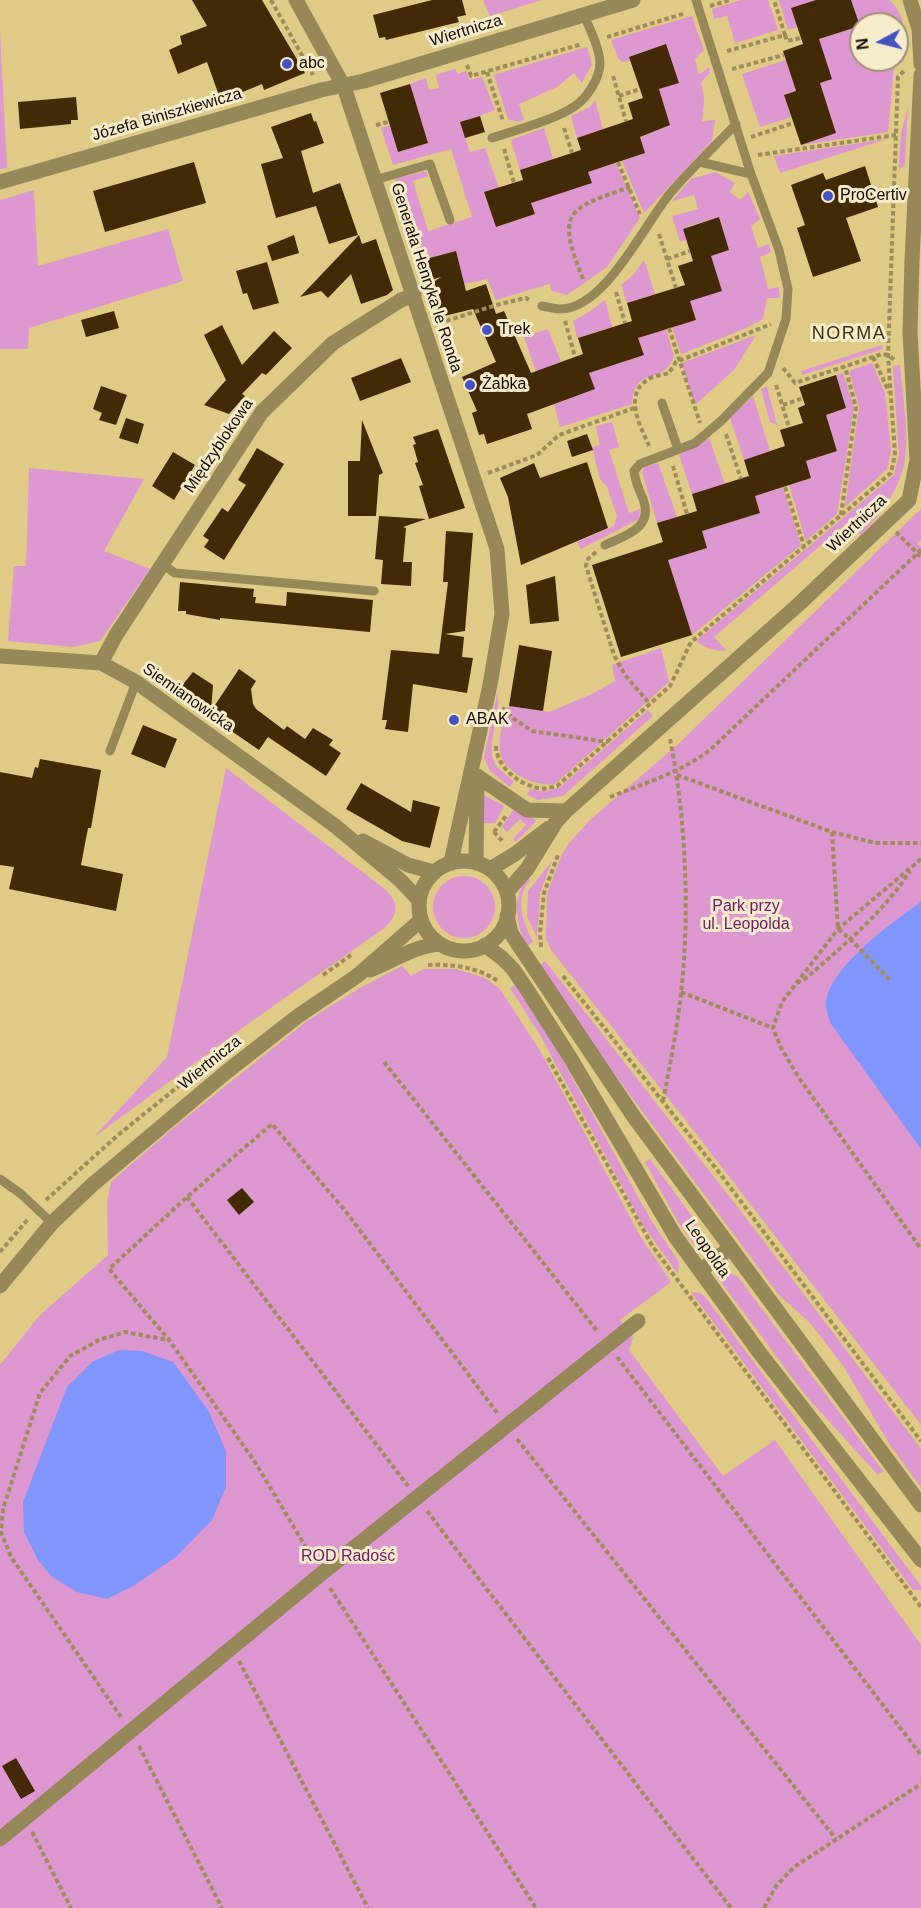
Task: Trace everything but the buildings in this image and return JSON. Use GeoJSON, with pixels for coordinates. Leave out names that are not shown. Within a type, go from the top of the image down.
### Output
{"type":"FeatureCollection","features":[{"type":"Feature","properties":{"kind":"street","name":"Generała Henryka le Ronda"},"geometry":{"type":"LineString","coordinates":[[296,0],[344,87],[497,549],[502,614],[490,685],[451,862]]}},
{"type":"Feature","properties":{"kind":"street","name":"Wiertnicza"},"geometry":{"type":"LineString","coordinates":[[344,87],[633,0]]}},
{"type":"Feature","properties":{"kind":"street","name":"Wiertnicza"},"geometry":{"type":"LineString","coordinates":[[483,866],[515,855],[561,817],[799,604],[909,500],[917,460],[916,331],[919,140],[916,69],[919,28],[910,0]]}},
{"type":"Feature","properties":{"kind":"street","name":"Józefa Biniszkiewicza"},"geometry":{"type":"LineString","coordinates":[[0,182],[321,90],[344,87]]}},
{"type":"Feature","properties":{"kind":"street","name":"Międzyblokowa"},"geometry":{"type":"LineString","coordinates":[[101,663],[116,635],[262,412],[333,343],[401,300],[414,295]]}},
{"type":"Feature","properties":{"kind":"street","name":"Siemianowicka"},"geometry":{"type":"LineString","coordinates":[[0,656],[101,663],[136,682],[334,825],[400,880],[419,900]]}},
{"type":"Feature","properties":{"kind":"street","name":"Generała Henryka le Ronda"},"geometry":{"type":"LineString","coordinates":[[475,752],[483,866]]}},
{"type":"Feature","properties":{"kind":"street"},"geometry":{"type":"LineString","coordinates":[[477,776],[527,810],[561,817]]}},
{"type":"Feature","properties":{"kind":"street","name":"Wiertnicza"},"geometry":{"type":"LineString","coordinates":[[507,892],[528,869],[561,817]]}},
{"type":"Feature","properties":{"kind":"street","name":"Siemianowicka"},"geometry":{"type":"LineString","coordinates":[[334,825],[408,865],[434,872]]}},
{"type":"Feature","properties":{"kind":"street"},"geometry":{"type":"LineString","coordinates":[[464,861],[483,866],[500,879],[507,892],[509,908],[500,932],[485,945],[470,950],[454,950],[439,944],[425,929],[421,920],[419,900],[422,889],[434,872],[451,862],[464,861]]}},
{"type":"Feature","properties":{"kind":"street","name":"Leopolda"},"geometry":{"type":"LineString","coordinates":[[507,916],[513,936],[634,1117],[921,1505]]}},
{"type":"Feature","properties":{"kind":"street","name":"Wiertnicza"},"geometry":{"type":"LineString","coordinates":[[0,1286],[52,1223],[92,1185],[225,1072],[298,1016],[357,976],[421,920]]}},
{"type":"Feature","properties":{"kind":"street","name":"Wiertnicza"},"geometry":{"type":"LineString","coordinates":[[357,976],[416,948],[439,944]]}},
{"type":"Feature","properties":{"kind":"street","name":"Leopolda"},"geometry":{"type":"LineString","coordinates":[[485,945],[513,969],[526,988],[571,1059],[675,1236],[759,1352],[921,1560]]}},
{"type":"Feature","properties":{"kind":"street"},"geometry":{"type":"LineString","coordinates":[[700,1271],[730,1248]]}},
{"type":"Feature","properties":{"kind":"street"},"geometry":{"type":"LineString","coordinates":[[0,1839],[321,1574],[638,1321]]}},
{"type":"Feature","properties":{"kind":"lane"},"geometry":{"type":"LineString","coordinates":[[605,545],[635,530],[646,515],[646,507],[634,471],[640,464],[695,443],[721,421],[768,373],[786,319],[788,289],[779,250],[735,123],[698,4]]}},
{"type":"Feature","properties":{"kind":"lane"},"geometry":{"type":"LineString","coordinates":[[492,138],[550,118],[576,106],[596,79],[600,65],[595,41],[584,15]]}},
{"type":"Feature","properties":{"kind":"lane"},"geometry":{"type":"LineString","coordinates":[[542,306],[561,309],[574,306],[596,293],[611,277],[672,192],[735,123]]}},
{"type":"Feature","properties":{"kind":"lane"},"geometry":{"type":"LineString","coordinates":[[700,162],[752,174]]}},
{"type":"Feature","properties":{"kind":"lane"},"geometry":{"type":"LineString","coordinates":[[375,180],[430,164],[450,220]]}},
{"type":"Feature","properties":{"kind":"lane"},"geometry":{"type":"LineString","coordinates":[[662,403],[674,451]]}},
{"type":"Feature","properties":{"kind":"lane"},"geometry":{"type":"LineString","coordinates":[[162,564],[175,573],[374,591]]}},
{"type":"Feature","properties":{"kind":"lane"},"geometry":{"type":"LineString","coordinates":[[110,751],[136,682]]}},
{"type":"Feature","properties":{"kind":"lane"},"geometry":{"type":"LineString","coordinates":[[0,1179],[21,1194],[52,1223]]}},
{"type":"Feature","properties":{"kind":"path"},"geometry":{"type":"LineString","coordinates":[[271,0],[321,90]]}},
{"type":"Feature","properties":{"kind":"path"},"geometry":{"type":"LineString","coordinates":[[457,65],[466,62],[471,76],[595,41],[698,4],[730,0]]}},
{"type":"Feature","properties":{"kind":"path"},"geometry":{"type":"LineString","coordinates":[[774,0],[787,41],[801,38]]}},
{"type":"Feature","properties":{"kind":"path"},"geometry":{"type":"LineString","coordinates":[[714,55],[785,35]]}},
{"type":"Feature","properties":{"kind":"path"},"geometry":{"type":"LineString","coordinates":[[719,72],[784,55]]}},
{"type":"Feature","properties":{"kind":"path"},"geometry":{"type":"LineString","coordinates":[[497,738],[495,748],[502,766],[525,784],[540,789],[557,786],[670,686],[691,642],[891,473],[895,454],[888,355],[898,77],[916,69]]}},
{"type":"Feature","properties":{"kind":"path"},"geometry":{"type":"LineString","coordinates":[[487,72],[507,133]]}},
{"type":"Feature","properties":{"kind":"path"},"geometry":{"type":"LineString","coordinates":[[619,96],[640,88]]}},
{"type":"Feature","properties":{"kind":"path"},"geometry":{"type":"LineString","coordinates":[[622,108],[626,121]]}},
{"type":"Feature","properties":{"kind":"path"},"geometry":{"type":"LineString","coordinates":[[373,114],[379,135]]}},
{"type":"Feature","properties":{"kind":"path"},"geometry":{"type":"LineString","coordinates":[[376,125],[388,122]]}},
{"type":"Feature","properties":{"kind":"path"},"geometry":{"type":"LineString","coordinates":[[741,140],[793,123]]}},
{"type":"Feature","properties":{"kind":"path"},"geometry":{"type":"LineString","coordinates":[[566,135],[572,153]]}},
{"type":"Feature","properties":{"kind":"path"},"geometry":{"type":"LineString","coordinates":[[747,158],[768,152],[896,135]]}},
{"type":"Feature","properties":{"kind":"path"},"geometry":{"type":"LineString","coordinates":[[618,162],[645,229]]}},
{"type":"Feature","properties":{"kind":"path"},"geometry":{"type":"LineString","coordinates":[[509,165],[514,183]]}},
{"type":"Feature","properties":{"kind":"path"},"geometry":{"type":"LineString","coordinates":[[583,279],[570,248],[568,227],[575,211],[587,202],[630,187]]}},
{"type":"Feature","properties":{"kind":"path"},"geometry":{"type":"LineString","coordinates":[[652,217],[676,288]]}},
{"type":"Feature","properties":{"kind":"path"},"geometry":{"type":"LineString","coordinates":[[667,259],[690,251]]}},
{"type":"Feature","properties":{"kind":"path"},"geometry":{"type":"LineString","coordinates":[[438,323],[526,298],[542,306]]}},
{"type":"Feature","properties":{"kind":"path"},"geometry":{"type":"LineString","coordinates":[[619,304],[625,323]]}},
{"type":"Feature","properties":{"kind":"path"},"geometry":{"type":"LineString","coordinates":[[435,314],[442,334]]}},
{"type":"Feature","properties":{"kind":"path"},"geometry":{"type":"LineString","coordinates":[[654,459],[634,408],[639,388],[647,380],[669,373],[676,362],[752,330],[786,319]]}},
{"type":"Feature","properties":{"kind":"path"},"geometry":{"type":"LineString","coordinates":[[669,328],[704,435]]}},
{"type":"Feature","properties":{"kind":"path"},"geometry":{"type":"LineString","coordinates":[[570,340],[575,357]]}},
{"type":"Feature","properties":{"kind":"path"},"geometry":{"type":"LineString","coordinates":[[776,352],[783,369],[795,383],[882,354],[888,355]]}},
{"type":"Feature","properties":{"kind":"path"},"geometry":{"type":"LineString","coordinates":[[873,357],[890,394]]}},
{"type":"Feature","properties":{"kind":"path"},"geometry":{"type":"LineString","coordinates":[[770,366],[789,427]]}},
{"type":"Feature","properties":{"kind":"path"},"geometry":{"type":"LineString","coordinates":[[841,515],[856,406],[845,367]]}},
{"type":"Feature","properties":{"kind":"path"},"geometry":{"type":"LineString","coordinates":[[783,405],[803,398]]}},
{"type":"Feature","properties":{"kind":"path"},"geometry":{"type":"LineString","coordinates":[[484,463],[487,474],[537,455],[559,435],[634,408]]}},
{"type":"Feature","properties":{"kind":"path"},"geometry":{"type":"LineString","coordinates":[[721,421],[741,478]]}},
{"type":"Feature","properties":{"kind":"path"},"geometry":{"type":"LineString","coordinates":[[674,451],[687,514]]}},
{"type":"Feature","properties":{"kind":"path"},"geometry":{"type":"LineString","coordinates":[[785,486],[804,546]]}},
{"type":"Feature","properties":{"kind":"path"},"geometry":{"type":"LineString","coordinates":[[604,800],[677,772],[711,748],[920,554],[887,521]]}},
{"type":"Feature","properties":{"kind":"path"},"geometry":{"type":"LineString","coordinates":[[605,545],[587,560],[586,566],[614,655],[625,675],[650,704]]}},
{"type":"Feature","properties":{"kind":"path"},"geometry":{"type":"LineString","coordinates":[[500,719],[504,699]]}},
{"type":"Feature","properties":{"kind":"path"},"geometry":{"type":"LineString","coordinates":[[502,708],[532,731],[608,742]]}},
{"type":"Feature","properties":{"kind":"path"},"geometry":{"type":"LineString","coordinates":[[663,1102],[674,1048],[681,992],[686,898],[677,772],[670,736]]}},
{"type":"Feature","properties":{"kind":"path"},"geometry":{"type":"LineString","coordinates":[[677,772],[832,832],[875,843],[921,843]]}},
{"type":"Feature","properties":{"kind":"path"},"geometry":{"type":"LineString","coordinates":[[832,832],[838,929],[890,980]]}},
{"type":"Feature","properties":{"kind":"path"},"geometry":{"type":"LineString","coordinates":[[547,955],[542,947],[540,933],[544,893],[558,852]]}},
{"type":"Feature","properties":{"kind":"path"},"geometry":{"type":"LineString","coordinates":[[921,859],[838,929],[782,1002],[773,1028],[781,1048],[799,1078],[921,1249]]}},
{"type":"Feature","properties":{"kind":"path"},"geometry":{"type":"LineString","coordinates":[[795,983],[806,979],[850,939],[897,890],[914,865]]}},
{"type":"Feature","properties":{"kind":"path"},"geometry":{"type":"LineString","coordinates":[[419,966],[465,967],[498,981]]}},
{"type":"Feature","properties":{"kind":"path"},"geometry":{"type":"LineString","coordinates":[[558,970],[718,1171],[920,1438]]}},
{"type":"Feature","properties":{"kind":"path"},"geometry":{"type":"LineString","coordinates":[[681,992],[773,1028]]}},
{"type":"Feature","properties":{"kind":"path"},"geometry":{"type":"LineString","coordinates":[[384,1062],[608,1345],[921,1755]]}},
{"type":"Feature","properties":{"kind":"path"},"geometry":{"type":"LineString","coordinates":[[536,1908],[321,1574],[255,1462],[169,1340],[109,1269],[187,1197],[272,1124],[347,1213],[507,1426],[836,1839]]}},
{"type":"Feature","properties":{"kind":"path"},"geometry":{"type":"LineString","coordinates":[[187,1197],[731,1908]]}},
{"type":"Feature","properties":{"kind":"path"},"geometry":{"type":"LineString","coordinates":[[169,1340],[125,1332],[99,1340],[70,1356],[40,1393],[3,1509],[1,1532],[11,1557],[131,1731],[222,1908]]}},
{"type":"Feature","properties":{"kind":"path"},"geometry":{"type":"LineString","coordinates":[[921,1599],[917,1602],[921,1607]]}},
{"type":"Feature","properties":{"kind":"path"},"geometry":{"type":"LineString","coordinates":[[232,1647],[368,1908]]}},
{"type":"Feature","properties":{"kind":"path"},"geometry":{"type":"LineString","coordinates":[[764,1908],[776,1886],[794,1867],[921,1784]]}},
{"type":"Feature","properties":{"kind":"path"},"geometry":{"type":"LineString","coordinates":[[25,1818],[71,1908]]}},
{"type":"Feature","properties":{"kind":"green space"},"geometry":{"type":"Polygon","coordinates":[[[483,0],[542,0],[490,16],[483,0]]]}},
{"type":"Feature","properties":{"kind":"green space"},"geometry":{"type":"Polygon","coordinates":[[[741,0],[768,0],[778,30],[735,43],[727,16],[714,19],[712,9],[741,0]]]}},
{"type":"Feature","properties":{"kind":"green space"},"geometry":{"type":"Polygon","coordinates":[[[779,0],[816,0],[798,27],[788,30],[779,0]]]}},
{"type":"Feature","properties":{"kind":"green space"},"geometry":{"type":"Polygon","coordinates":[[[851,0],[889,0],[898,12],[855,12],[851,0]]]}},
{"type":"Feature","properties":{"kind":"green space"},"geometry":{"type":"Polygon","coordinates":[[[692,16],[704,50],[695,59],[699,75],[709,67],[710,73],[701,82],[704,99],[702,121],[715,120],[712,141],[644,213],[622,161],[644,153],[640,137],[670,125],[659,89],[678,83],[629,57],[630,61],[622,62],[611,40],[692,16]]]}},
{"type":"Feature","properties":{"kind":"green space"},"geometry":{"type":"Polygon","coordinates":[[[849,29],[849,72],[894,72],[888,132],[801,145],[836,133],[820,83],[819,39],[849,29]]]}},
{"type":"Feature","properties":{"kind":"green space"},"geometry":{"type":"Polygon","coordinates":[[[0,31],[7,168],[0,169],[0,31]]]}},
{"type":"Feature","properties":{"kind":"green space"},"geometry":{"type":"Polygon","coordinates":[[[587,47],[592,64],[582,83],[574,73],[557,87],[519,104],[524,120],[518,122],[508,119],[494,75],[587,47]]]}},
{"type":"Feature","properties":{"kind":"green space"},"geometry":{"type":"Polygon","coordinates":[[[786,60],[796,91],[784,95],[791,117],[760,127],[742,74],[786,60]]]}},
{"type":"Feature","properties":{"kind":"green space"},"geometry":{"type":"Polygon","coordinates":[[[455,69],[458,74],[466,71],[469,80],[482,77],[495,110],[460,123],[470,152],[485,148],[499,188],[484,193],[496,227],[535,214],[531,203],[591,183],[588,172],[616,163],[640,218],[607,267],[567,295],[552,291],[549,284],[496,300],[487,279],[464,284],[456,251],[426,259],[395,179],[426,171],[428,176],[413,181],[428,231],[472,217],[451,149],[393,165],[381,128],[390,125],[398,152],[427,143],[410,84],[426,78],[429,90],[439,88],[436,75],[455,69]]]}},
{"type":"Feature","properties":{"kind":"green space"},"geometry":{"type":"Polygon","coordinates":[[[595,100],[603,129],[577,138],[571,116],[590,107],[595,100]]]}},
{"type":"Feature","properties":{"kind":"green space"},"geometry":{"type":"Polygon","coordinates":[[[908,106],[905,161],[904,166],[899,169],[901,134],[908,106]]]}},
{"type":"Feature","properties":{"kind":"green space"},"geometry":{"type":"Polygon","coordinates":[[[544,128],[553,159],[520,170],[511,140],[544,128]]]}},
{"type":"Feature","properties":{"kind":"green space"},"geometry":{"type":"Polygon","coordinates":[[[887,139],[780,173],[774,156],[887,139]]]}},
{"type":"Feature","properties":{"kind":"green space"},"geometry":{"type":"Polygon","coordinates":[[[715,172],[735,183],[730,192],[740,200],[748,192],[760,219],[751,226],[758,248],[769,244],[771,252],[760,257],[768,289],[779,287],[780,298],[767,298],[763,319],[681,354],[672,327],[696,320],[690,301],[711,256],[729,250],[719,217],[683,228],[686,240],[680,242],[672,216],[698,209],[694,195],[672,201],[691,179],[715,172]]]}},
{"type":"Feature","properties":{"kind":"green space"},"geometry":{"type":"Polygon","coordinates":[[[34,190],[38,266],[168,229],[183,281],[29,328],[28,349],[0,349],[0,200],[34,190]]]}},
{"type":"Feature","properties":{"kind":"green space"},"geometry":{"type":"Polygon","coordinates":[[[644,260],[655,294],[627,303],[621,285],[633,275],[644,260]]]}},
{"type":"Feature","properties":{"kind":"green space"},"geometry":{"type":"Polygon","coordinates":[[[605,300],[612,327],[577,338],[573,321],[605,300]]]}},
{"type":"Feature","properties":{"kind":"green space"},"geometry":{"type":"Polygon","coordinates":[[[548,329],[561,362],[542,369],[538,378],[524,337],[548,329]]]}},
{"type":"Feature","properties":{"kind":"green space"},"geometry":{"type":"Polygon","coordinates":[[[666,329],[674,357],[666,369],[644,379],[636,386],[632,404],[560,427],[554,404],[594,389],[589,373],[644,355],[638,338],[666,329]]]}},
{"type":"Feature","properties":{"kind":"green space"},"geometry":{"type":"Polygon","coordinates":[[[756,335],[734,370],[696,404],[694,403],[682,363],[756,335]]]}},
{"type":"Feature","properties":{"kind":"green space"},"geometry":{"type":"Polygon","coordinates":[[[882,345],[883,349],[802,375],[801,371],[882,345]]]}},
{"type":"Feature","properties":{"kind":"green space"},"geometry":{"type":"Polygon","coordinates":[[[872,363],[885,393],[891,451],[887,469],[845,507],[859,407],[849,371],[872,363]]]}},
{"type":"Feature","properties":{"kind":"green space"},"geometry":{"type":"Polygon","coordinates":[[[900,365],[905,415],[905,456],[901,475],[893,494],[880,513],[861,535],[849,521],[714,637],[727,651],[710,649],[696,641],[894,475],[899,455],[893,366],[900,365]]]}},
{"type":"Feature","properties":{"kind":"green space"},"geometry":{"type":"Polygon","coordinates":[[[843,373],[854,407],[837,514],[806,541],[789,485],[811,478],[806,461],[837,451],[826,415],[846,408],[836,375],[843,373]]]}},
{"type":"Feature","properties":{"kind":"green space"},"geometry":{"type":"Polygon","coordinates":[[[767,387],[777,425],[770,422],[761,389],[767,387]]]}},
{"type":"Feature","properties":{"kind":"green space"},"geometry":{"type":"Polygon","coordinates":[[[753,396],[770,451],[744,460],[730,418],[753,396]]]}},
{"type":"Feature","properties":{"kind":"green space"},"geometry":{"type":"Polygon","coordinates":[[[612,422],[619,447],[609,450],[629,513],[640,509],[639,519],[581,549],[577,542],[614,526],[617,516],[607,487],[600,479],[592,447],[600,445],[596,426],[612,422]]]}},
{"type":"Feature","properties":{"kind":"green space"},"geometry":{"type":"Polygon","coordinates":[[[709,438],[725,484],[692,494],[679,455],[709,438]]]}},
{"type":"Feature","properties":{"kind":"green space"},"geometry":{"type":"Polygon","coordinates":[[[658,463],[677,517],[657,523],[642,472],[645,467],[658,463]]]}},
{"type":"Feature","properties":{"kind":"green space"},"geometry":{"type":"Polygon","coordinates":[[[29,468],[144,479],[104,551],[150,569],[100,641],[73,647],[8,641],[14,566],[26,566],[29,468]]]}},
{"type":"Feature","properties":{"kind":"green space"},"geometry":{"type":"Polygon","coordinates":[[[785,487],[783,488],[801,545],[692,635],[668,560],[702,531],[760,513],[755,496],[785,487]]]}},
{"type":"Feature","properties":{"kind":"green space","name":"Park przy ul. Leopolda"},"geometry":{"type":"Polygon","coordinates":[[[921,509],[921,540],[917,543],[921,547],[921,1425],[551,950],[546,939],[547,894],[562,854],[570,842],[590,820],[676,746],[921,509]]]}},
{"type":"Feature","properties":{"kind":"green space"},"geometry":{"type":"Polygon","coordinates":[[[661,648],[669,682],[555,784],[523,778],[504,762],[500,750],[500,738],[505,709],[509,706],[549,712],[592,694],[615,681],[612,665],[661,648]]]}},
{"type":"Feature","properties":{"kind":"green space"},"geometry":{"type":"Polygon","coordinates":[[[497,693],[498,712],[492,742],[493,760],[498,768],[514,781],[510,787],[490,771],[484,758],[497,693]]]}},
{"type":"Feature","properties":{"kind":"green space"},"geometry":{"type":"Polygon","coordinates":[[[648,710],[653,716],[563,796],[538,800],[527,795],[530,789],[545,791],[560,787],[648,710]]]}},
{"type":"Feature","properties":{"kind":"green space"},"geometry":{"type":"Polygon","coordinates":[[[226,768],[386,890],[394,901],[394,915],[383,929],[252,1021],[94,1137],[167,1057],[226,768]]]}},
{"type":"Feature","properties":{"kind":"green space"},"geometry":{"type":"Polygon","coordinates":[[[482,794],[504,806],[495,823],[481,823],[482,794]]]}},
{"type":"Feature","properties":{"kind":"green space"},"geometry":{"type":"Polygon","coordinates":[[[513,810],[524,816],[530,816],[536,821],[516,842],[513,839],[526,825],[520,819],[507,832],[502,827],[513,810]]]}},
{"type":"Feature","properties":{"kind":"green space"},"geometry":{"type":"Polygon","coordinates":[[[552,861],[540,893],[537,938],[527,916],[528,891],[552,861]]]}},
{"type":"Feature","properties":{"kind":"green space"},"geometry":{"type":"Polygon","coordinates":[[[458,876],[470,876],[486,885],[493,895],[495,907],[493,919],[486,929],[470,938],[458,938],[447,933],[438,924],[433,913],[433,901],[438,890],[447,881],[458,876]]]}},
{"type":"Feature","properties":{"kind":"green space"},"geometry":{"type":"Polygon","coordinates":[[[528,878],[530,880],[522,895],[521,903],[523,918],[533,942],[527,946],[520,929],[517,902],[528,878]]]}},
{"type":"Feature","properties":{"kind":"green space"},"geometry":{"type":"Polygon","coordinates":[[[545,961],[743,1214],[921,1449],[921,1487],[890,1445],[844,1367],[811,1324],[779,1295],[607,1064],[540,966],[545,961]]]}},
{"type":"Feature","properties":{"kind":"green space","name":"ROD Radość"},"geometry":{"type":"Polygon","coordinates":[[[402,966],[411,976],[424,969],[456,969],[485,978],[500,989],[539,1049],[640,1236],[671,1282],[620,1320],[633,1338],[629,1350],[723,1476],[775,1440],[921,1645],[921,1908],[0,1908],[0,1365],[39,1316],[108,1255],[107,1202],[111,1182],[172,1129],[307,1021],[360,988],[402,966]]]}},
{"type":"Feature","properties":{"kind":"green space"},"geometry":{"type":"Polygon","coordinates":[[[515,985],[557,1050],[651,1220],[679,1262],[678,1274],[643,1225],[540,1035],[510,988],[515,985]]]}},
{"type":"Feature","properties":{"kind":"green space"},"geometry":{"type":"Polygon","coordinates":[[[650,1159],[694,1219],[698,1229],[697,1245],[694,1245],[678,1222],[645,1162],[650,1159]]]}},
{"type":"Feature","properties":{"kind":"green space"},"geometry":{"type":"Polygon","coordinates":[[[717,1270],[727,1271],[738,1277],[883,1471],[878,1475],[806,1396],[715,1274],[717,1270]]]}},
{"type":"Feature","properties":{"kind":"green space"},"geometry":{"type":"Polygon","coordinates":[[[691,1292],[700,1293],[705,1297],[921,1586],[921,1590],[913,1590],[691,1292]]]}},
{"type":"Feature","properties":{"kind":"water"},"geometry":{"type":"Polygon","coordinates":[[[921,902],[921,1149],[831,1024],[826,1006],[829,992],[848,962],[879,934],[921,902]]]}},
{"type":"Feature","properties":{"kind":"water"},"geometry":{"type":"Polygon","coordinates":[[[119,1350],[142,1351],[173,1362],[208,1410],[226,1451],[226,1487],[212,1520],[176,1557],[133,1586],[107,1599],[77,1592],[51,1576],[38,1560],[24,1532],[23,1502],[67,1387],[92,1362],[119,1350]]]}},
{"type":"Feature","properties":{"kind":"place","name":"abc"},"geometry":{"type":"Point","coordinates":[287,64]}},
{"type":"Feature","properties":{"kind":"place","name":"ProCertiv"},"geometry":{"type":"Point","coordinates":[828,196]}},
{"type":"Feature","properties":{"kind":"place","name":"Trek"},"geometry":{"type":"Point","coordinates":[487,330]}},
{"type":"Feature","properties":{"kind":"place","name":"Żabka"},"geometry":{"type":"Point","coordinates":[470,385]}},
{"type":"Feature","properties":{"kind":"place","name":"ABAK"},"geometry":{"type":"Point","coordinates":[454,720]}},
{"type":"Feature","properties":{"kind":"district","name":"NORMA"},"geometry":{"type":"Point","coordinates":[849,334]}}]}
